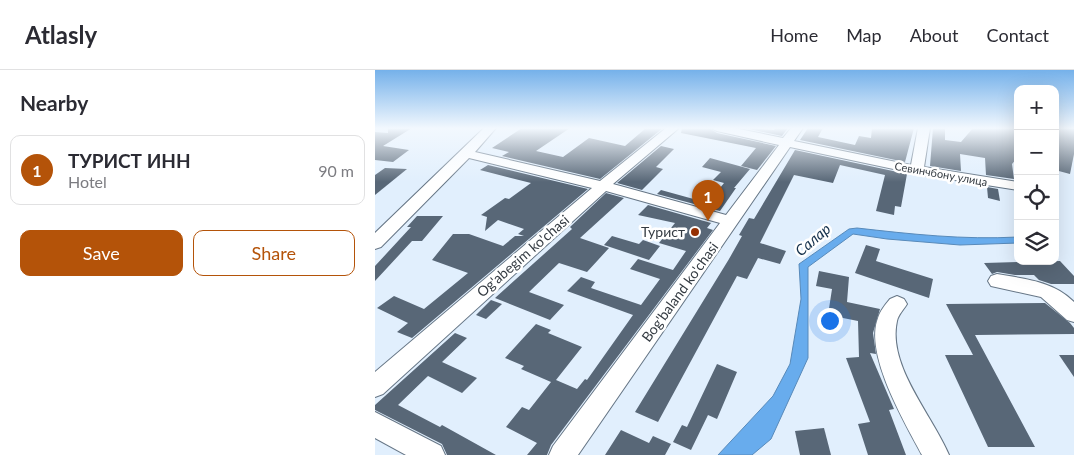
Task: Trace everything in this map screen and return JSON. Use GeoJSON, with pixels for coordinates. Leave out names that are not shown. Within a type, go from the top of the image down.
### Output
{"type":"FeatureCollection","features":[{"type":"Feature","properties":{"kind":"street"},"geometry":{"type":"LineString","coordinates":[[375,243],[473,146]]}},
{"type":"Feature","properties":{"kind":"street","name":"Og'abegim ko'chasi"},"geometry":{"type":"LineString","coordinates":[[375,386],[651,146]]}},
{"type":"Feature","properties":{"kind":"street","name":"Bog'baland ko'chasi"},"geometry":{"type":"LineString","coordinates":[[562,455],[785,146]]}},
{"type":"Feature","properties":{"kind":"street","name":"Севинчбону улица"},"geometry":{"type":"LineString","coordinates":[[829,146],[917,170],[1014,185]]}},
{"type":"Feature","properties":{"kind":"street"},"geometry":{"type":"LineString","coordinates":[[917,170],[921,146]]}},
{"type":"Feature","properties":{"kind":"street"},"geometry":{"type":"LineString","coordinates":[[466,154],[603,186],[731,221]]}},
{"type":"Feature","properties":{"kind":"street"},"geometry":{"type":"LineString","coordinates":[[375,225],[392,226]]}},
{"type":"Feature","properties":{"kind":"street"},"geometry":{"type":"LineString","coordinates":[[997,281],[1044,289],[1059,298],[1074,314]]}},
{"type":"Feature","properties":{"kind":"street"},"geometry":{"type":"LineString","coordinates":[[897,304],[887,318],[885,345],[895,375],[936,455]]}},
{"type":"Feature","properties":{"kind":"street"},"geometry":{"type":"LineString","coordinates":[[375,424],[431,455]]}},
{"type":"Feature","properties":{"kind":"water","name":"Салар"},"geometry":{"type":"Polygon","coordinates":[[[857,228],[957,237],[1014,237],[1014,243],[960,245],[853,234],[808,267],[808,358],[771,439],[752,455],[718,455],[773,396],[790,364],[801,299],[799,264],[849,229],[857,228]]]}},
{"type":"Feature","properties":{"kind":"building"},"geometry":{"type":"Polygon","coordinates":[[[375,146],[409,150],[393,162],[375,160],[375,146]]]}},
{"type":"Feature","properties":{"kind":"building"},"geometry":{"type":"Polygon","coordinates":[[[495,146],[543,146],[536,151],[563,157],[578,146],[641,146],[600,179],[502,156],[509,152],[492,148],[495,146]]]}},
{"type":"Feature","properties":{"kind":"building"},"geometry":{"type":"Polygon","coordinates":[[[661,146],[674,149],[656,167],[663,169],[642,190],[617,183],[661,146]]]}},
{"type":"Feature","properties":{"kind":"building"},"geometry":{"type":"Polygon","coordinates":[[[746,146],[776,146],[757,170],[741,166],[756,148],[746,146]]]}},
{"type":"Feature","properties":{"kind":"building"},"geometry":{"type":"Polygon","coordinates":[[[828,146],[909,146],[905,162],[828,146]]]}},
{"type":"Feature","properties":{"kind":"building"},"geometry":{"type":"Polygon","coordinates":[[[932,146],[1014,146],[1014,162],[1012,164],[1014,179],[986,175],[985,158],[960,154],[961,171],[930,166],[932,146]]]}},
{"type":"Feature","properties":{"kind":"building"},"geometry":{"type":"Polygon","coordinates":[[[1059,146],[1074,146],[1070,174],[1059,171],[1059,146]]]}},
{"type":"Feature","properties":{"kind":"building"},"geometry":{"type":"Polygon","coordinates":[[[795,150],[907,174],[901,207],[895,206],[894,215],[876,211],[885,175],[840,165],[833,183],[794,175],[760,243],[786,251],[780,264],[758,258],[747,279],[737,276],[658,422],[635,412],[729,259],[742,236],[739,235],[749,218],[754,219],[795,150]]]}},
{"type":"Feature","properties":{"kind":"building"},"geometry":{"type":"Polygon","coordinates":[[[710,158],[750,169],[734,188],[736,188],[720,211],[657,194],[661,190],[708,203],[724,183],[713,180],[721,172],[702,167],[710,158]]]}},
{"type":"Feature","properties":{"kind":"building"},"geometry":{"type":"Polygon","coordinates":[[[488,165],[588,189],[412,338],[397,332],[408,323],[377,308],[394,296],[424,309],[468,273],[432,260],[453,234],[469,234],[503,246],[515,236],[524,236],[518,234],[524,229],[498,220],[485,231],[487,217],[481,215],[505,198],[509,199],[531,183],[480,170],[488,165]]]}},
{"type":"Feature","properties":{"kind":"building"},"geometry":{"type":"Polygon","coordinates":[[[385,168],[407,169],[375,195],[375,175],[385,168]]]}},
{"type":"Feature","properties":{"kind":"building"},"geometry":{"type":"Polygon","coordinates":[[[987,187],[998,189],[1000,201],[988,198],[987,187]]]}},
{"type":"Feature","properties":{"kind":"building"},"geometry":{"type":"Polygon","coordinates":[[[606,193],[624,198],[580,238],[609,248],[587,272],[559,263],[529,292],[564,305],[550,320],[495,298],[572,229],[570,227],[606,193]]]}},
{"type":"Feature","properties":{"kind":"building"},"geometry":{"type":"Polygon","coordinates":[[[648,205],[711,223],[707,228],[713,230],[551,445],[547,455],[527,455],[537,443],[506,427],[522,407],[529,410],[551,382],[521,369],[524,366],[505,358],[536,324],[551,330],[548,333],[582,347],[556,380],[577,389],[585,379],[587,380],[633,315],[567,291],[581,277],[595,282],[591,288],[641,305],[660,279],[630,269],[638,259],[673,270],[686,251],[659,243],[675,223],[638,215],[648,205]]]}},
{"type":"Feature","properties":{"kind":"building"},"geometry":{"type":"Polygon","coordinates":[[[417,216],[443,216],[422,241],[412,241],[375,281],[375,266],[411,227],[407,227],[417,216]]]}},
{"type":"Feature","properties":{"kind":"building"},"geometry":{"type":"Polygon","coordinates":[[[612,236],[639,244],[643,240],[660,246],[649,260],[604,245],[612,236]]]}},
{"type":"Feature","properties":{"kind":"building"},"geometry":{"type":"Polygon","coordinates":[[[866,245],[880,249],[876,261],[933,279],[929,298],[855,273],[866,245]]]}},
{"type":"Feature","properties":{"kind":"building"},"geometry":{"type":"Polygon","coordinates":[[[1059,261],[1074,276],[1074,284],[1051,284],[1039,280],[1034,275],[1015,275],[997,272],[992,274],[984,263],[1014,262],[1014,265],[1059,265],[1059,261]]]}},
{"type":"Feature","properties":{"kind":"building"},"geometry":{"type":"Polygon","coordinates":[[[819,271],[849,277],[847,302],[880,309],[873,333],[876,354],[870,353],[894,409],[889,410],[906,455],[868,455],[858,424],[870,422],[846,358],[859,357],[858,321],[828,315],[832,289],[816,286],[819,271]]]}},
{"type":"Feature","properties":{"kind":"building"},"geometry":{"type":"Polygon","coordinates":[[[491,300],[502,304],[486,319],[476,315],[491,300]]]}},
{"type":"Feature","properties":{"kind":"building"},"geometry":{"type":"Polygon","coordinates":[[[1045,303],[1070,323],[1074,328],[1074,334],[975,335],[1035,447],[988,447],[945,355],[973,355],[946,304],[1045,303]]]}},
{"type":"Feature","properties":{"kind":"building"},"geometry":{"type":"Polygon","coordinates":[[[455,333],[467,338],[442,362],[477,378],[462,393],[428,376],[398,405],[440,427],[442,425],[496,455],[447,455],[442,444],[375,410],[375,405],[455,333]]]}},
{"type":"Feature","properties":{"kind":"building"},"geometry":{"type":"Polygon","coordinates":[[[1059,355],[1074,355],[1074,377],[1059,355]]]}},
{"type":"Feature","properties":{"kind":"building"},"geometry":{"type":"Polygon","coordinates":[[[717,364],[737,372],[717,419],[708,415],[691,450],[673,442],[682,425],[687,427],[717,364]]]}},
{"type":"Feature","properties":{"kind":"building"},"geometry":{"type":"Polygon","coordinates":[[[824,428],[831,455],[800,455],[795,431],[824,428]]]}},
{"type":"Feature","properties":{"kind":"building"},"geometry":{"type":"Polygon","coordinates":[[[621,430],[649,443],[653,436],[671,444],[665,455],[605,455],[621,430]]]}},
{"type":"Feature","properties":{"kind":"place","name":"ТУРИСТ ИНН"},"geometry":{"type":"Point","coordinates":[708,221]}},
{"type":"Feature","properties":{"kind":"place","name":"Турист"},"geometry":{"type":"Point","coordinates":[695,232]}}]}
